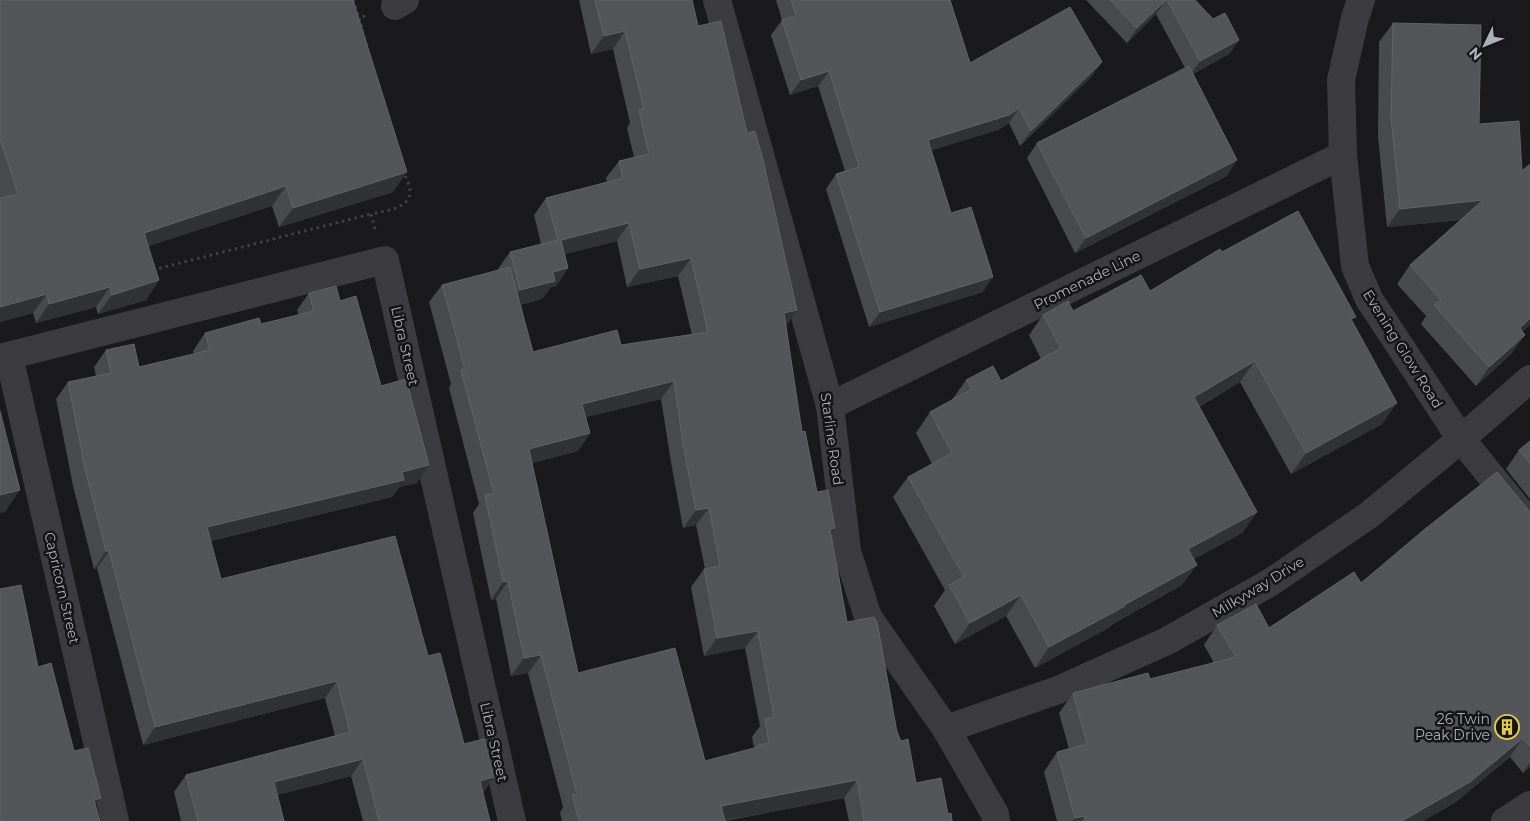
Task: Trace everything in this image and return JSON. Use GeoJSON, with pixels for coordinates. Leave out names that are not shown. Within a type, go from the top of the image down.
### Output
{"type":"FeatureCollection","features":[{"type":"Feature","properties":{"kind":"street","name":"Starline Road"},"geometry":{"type":"LineString","coordinates":[[717,0],[830,406],[847,551],[868,617],[946,729],[994,814],[996,821]]}},
{"type":"Feature","properties":{"kind":"street","name":"Evening Glow Road"},"geometry":{"type":"LineString","coordinates":[[1361,0],[1340,80],[1343,155],[1355,266],[1369,299],[1461,440],[1530,524]]}},
{"type":"Feature","properties":{"kind":"street","name":"Promenade Line"},"geometry":{"type":"LineString","coordinates":[[830,406],[1343,155]]}},
{"type":"Feature","properties":{"kind":"street"},"geometry":{"type":"LineString","coordinates":[[5,357],[386,260]]}},
{"type":"Feature","properties":{"kind":"street","name":"Libra Street"},"geometry":{"type":"LineString","coordinates":[[386,260],[512,821]]}},
{"type":"Feature","properties":{"kind":"street","name":"Capricorn Street"},"geometry":{"type":"LineString","coordinates":[[5,357],[114,821]]}},
{"type":"Feature","properties":{"kind":"street","name":"Milkyway Drive"},"geometry":{"type":"LineString","coordinates":[[946,729],[1058,690],[1167,641],[1271,582],[1361,521],[1461,440],[1530,379]]}},
{"type":"Feature","properties":{"kind":"street"},"geometry":{"type":"LineString","coordinates":[[1505,821],[1530,805]]}},
{"type":"Feature","properties":{"kind":"path"},"geometry":{"type":"LineString","coordinates":[[353,0],[370,54]]}},
{"type":"Feature","properties":{"kind":"path"},"geometry":{"type":"LineString","coordinates":[[359,18],[400,3]]}},
{"type":"Feature","properties":{"kind":"path"},"geometry":{"type":"LineString","coordinates":[[152,270],[398,207],[407,201],[410,192],[402,164]]}},
{"type":"Feature","properties":{"kind":"path"},"geometry":{"type":"LineString","coordinates":[[371,214],[386,260]]}},
{"type":"Feature","properties":{"kind":"building"},"geometry":{"type":"Polygon","coordinates":[[[0,0],[353,0],[407,172],[293,208],[286,186],[144,233],[159,280],[112,295],[110,287],[49,304],[47,294],[0,307],[0,198],[18,194],[0,138],[0,0]]]}},
{"type":"Feature","properties":{"kind":"building"},"geometry":{"type":"Polygon","coordinates":[[[595,0],[692,0],[698,26],[721,21],[747,133],[755,131],[763,160],[797,310],[784,313],[802,432],[805,431],[817,492],[828,490],[835,528],[830,529],[847,622],[874,617],[877,622],[897,732],[901,741],[908,739],[916,783],[941,778],[948,814],[951,813],[952,821],[864,821],[857,780],[721,806],[725,821],[579,821],[572,795],[577,794],[541,655],[524,658],[508,581],[503,582],[485,495],[494,494],[461,370],[465,369],[442,285],[510,267],[533,352],[617,330],[621,345],[708,332],[691,258],[640,269],[629,223],[561,240],[568,268],[553,272],[555,281],[520,290],[510,252],[558,240],[546,198],[623,178],[619,161],[649,154],[639,110],[644,109],[625,31],[604,36],[595,0]],[[674,381],[582,404],[590,433],[529,449],[578,673],[675,648],[705,761],[769,743],[765,719],[774,717],[758,631],[717,638],[704,569],[720,566],[709,508],[696,510],[683,444],[674,381]]]}},
{"type":"Feature","properties":{"kind":"building"},"geometry":{"type":"Polygon","coordinates":[[[791,0],[950,0],[970,63],[1070,7],[1102,62],[1031,131],[1019,108],[1009,115],[928,140],[951,213],[971,207],[993,277],[880,312],[836,174],[859,167],[829,71],[801,80],[782,20],[796,16],[791,0]]]}},
{"type":"Feature","properties":{"kind":"building"},"geometry":{"type":"Polygon","coordinates":[[[1110,0],[1166,0],[1137,28],[1110,0]]]}},
{"type":"Feature","properties":{"kind":"building"},"geometry":{"type":"Polygon","coordinates":[[[1167,0],[1195,0],[1213,19],[1225,13],[1239,40],[1200,61],[1167,0]]]}},
{"type":"Feature","properties":{"kind":"building"},"geometry":{"type":"Polygon","coordinates":[[[1393,23],[1481,25],[1479,124],[1519,121],[1522,171],[1530,164],[1530,318],[1520,328],[1525,335],[1489,367],[1434,305],[1441,300],[1410,265],[1483,200],[1400,209],[1391,117],[1393,23]]]}},
{"type":"Feature","properties":{"kind":"building"},"geometry":{"type":"Polygon","coordinates":[[[1189,66],[1237,160],[1086,238],[1037,143],[1189,66]]]}},
{"type":"Feature","properties":{"kind":"building"},"geometry":{"type":"Polygon","coordinates":[[[1298,211],[1356,317],[1351,319],[1397,403],[1306,453],[1255,361],[1194,397],[1257,512],[1188,549],[1197,565],[1049,647],[1021,595],[970,623],[949,585],[964,577],[908,477],[952,453],[930,412],[972,389],[966,380],[993,366],[1001,381],[1061,348],[1043,315],[1068,301],[1073,311],[1141,275],[1150,291],[1220,249],[1222,252],[1298,211]]]}},
{"type":"Feature","properties":{"kind":"building"},"geometry":{"type":"Polygon","coordinates":[[[336,286],[340,301],[356,296],[381,386],[406,379],[429,465],[402,472],[404,480],[207,527],[221,579],[395,536],[428,656],[440,653],[464,744],[484,739],[494,777],[480,781],[490,821],[379,821],[363,759],[274,782],[284,821],[198,821],[186,775],[350,732],[337,681],[155,727],[109,551],[106,551],[85,469],[68,382],[111,373],[106,350],[134,344],[139,367],[210,350],[205,333],[259,318],[261,324],[314,311],[309,293],[336,286]]]}},
{"type":"Feature","properties":{"kind":"building"},"geometry":{"type":"Polygon","coordinates":[[[0,411],[20,490],[0,495],[0,411]]]}},
{"type":"Feature","properties":{"kind":"building"},"geometry":{"type":"Polygon","coordinates":[[[1530,441],[1530,463],[1519,450],[1530,441]]]}},
{"type":"Feature","properties":{"kind":"building"},"geometry":{"type":"Polygon","coordinates":[[[1497,472],[1530,512],[1530,746],[1523,738],[1470,782],[1402,821],[1086,821],[1085,816],[1075,818],[1057,752],[1087,744],[1073,693],[1148,673],[1150,679],[1236,657],[1217,625],[1256,604],[1269,628],[1354,572],[1361,583],[1497,472]]]}},
{"type":"Feature","properties":{"kind":"building"},"geometry":{"type":"Polygon","coordinates":[[[21,585],[38,667],[51,663],[74,751],[88,748],[101,798],[94,800],[100,821],[0,821],[0,589],[21,585]]]}},
{"type":"Feature","properties":{"kind":"place","name":"26 Twin Peak Drive"},"geometry":{"type":"Point","coordinates":[1507,727]}}]}
